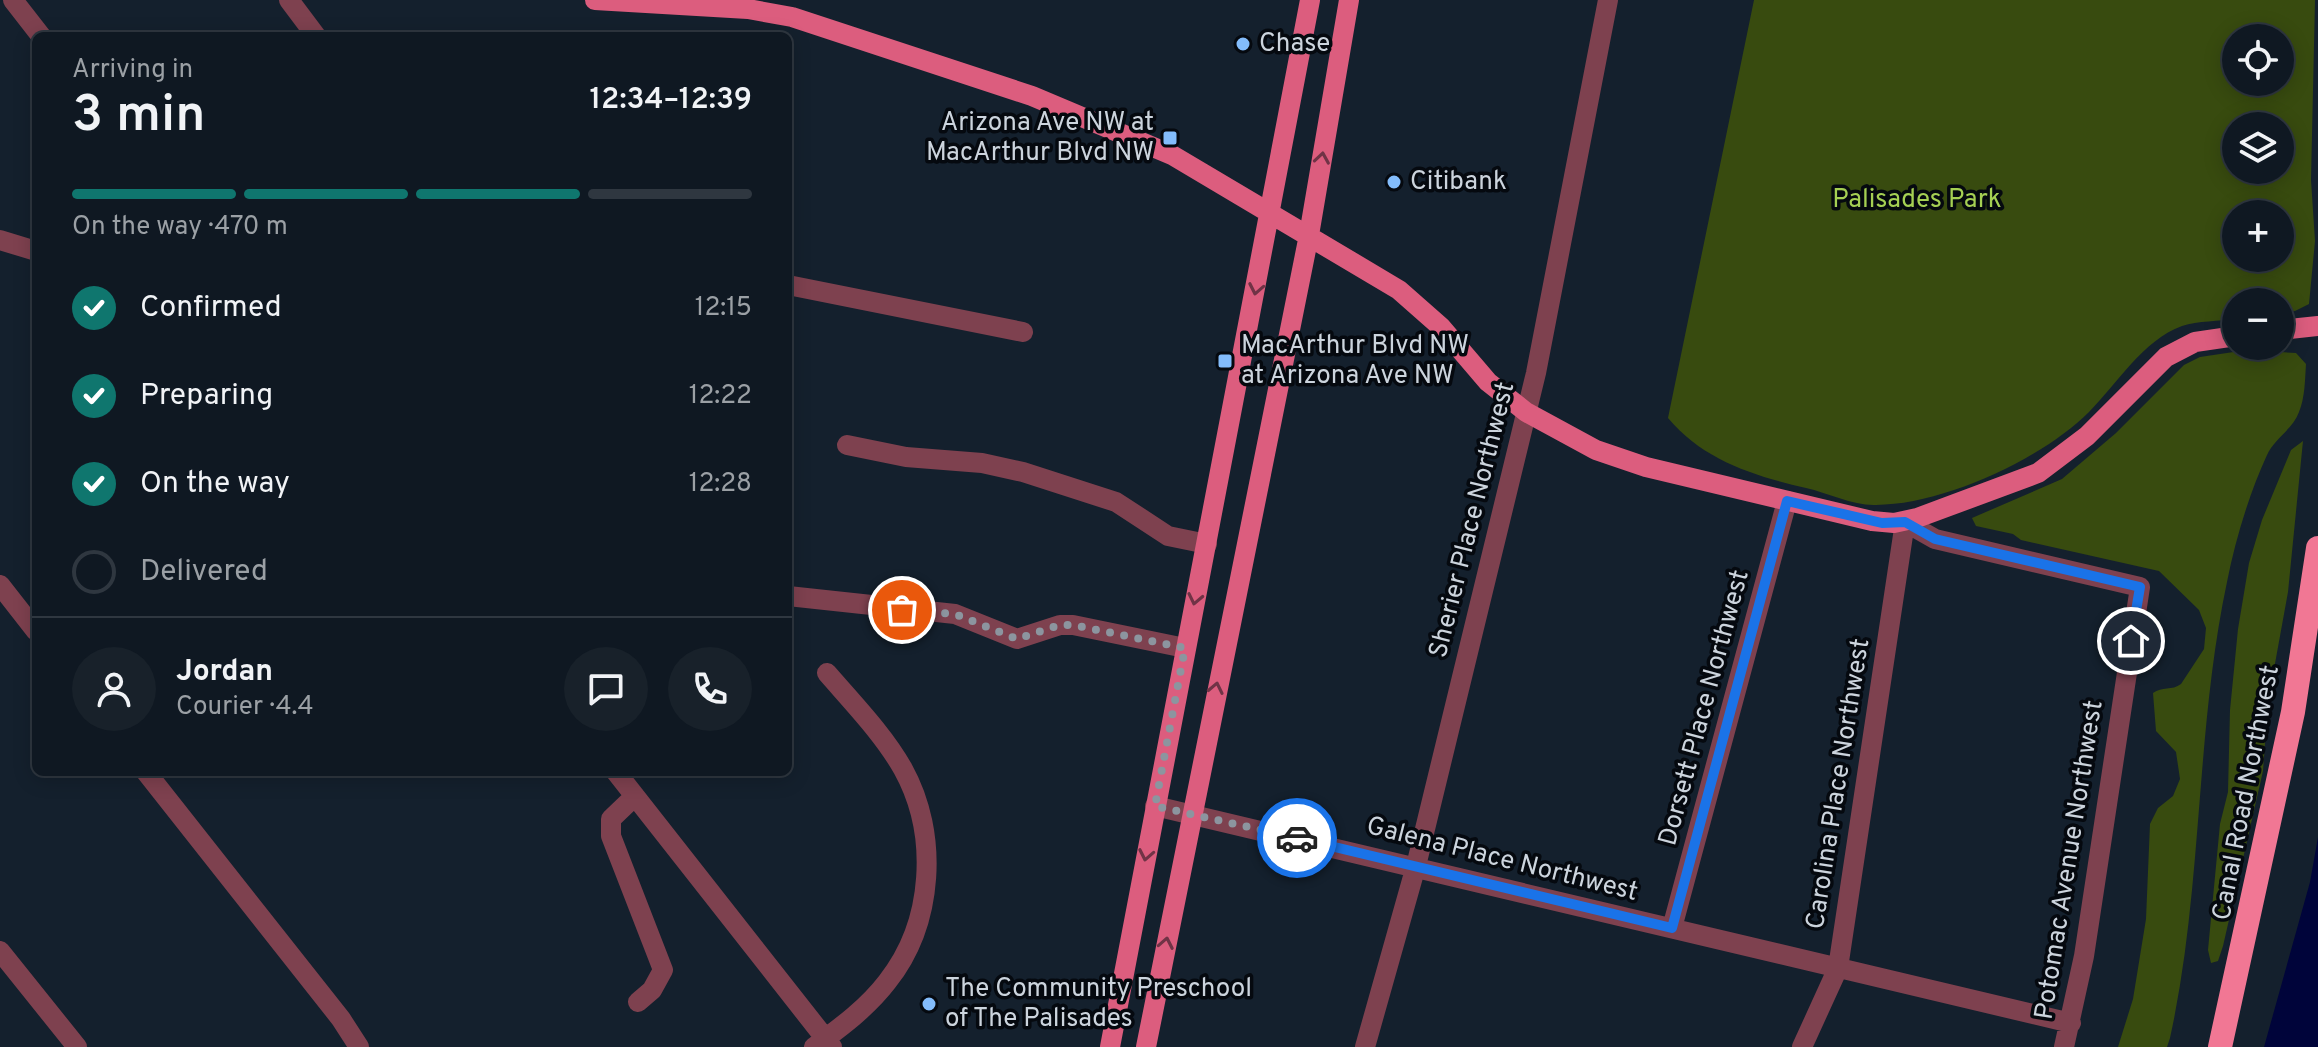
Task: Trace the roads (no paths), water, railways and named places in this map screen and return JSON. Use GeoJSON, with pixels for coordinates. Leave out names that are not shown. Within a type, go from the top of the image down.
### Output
{"type":"FeatureCollection","features":[{"type":"Feature","properties":{"kind":"highway","name":"Canal Road Northwest"},"geometry":{"type":"LineString","coordinates":[[2220,1047],[2288,739],[2318,548]]}},
{"type":"Feature","properties":{"kind":"main road"},"geometry":{"type":"LineString","coordinates":[[595,0],[748,9],[786,8],[1089,117],[1172,155],[1309,235],[1417,304],[1483,377],[1526,412],[1564,435],[1613,457],[1882,523],[1905,522],[1948,509],[2049,466],[2087,436],[2166,357],[2195,342],[2222,338]]}},
{"type":"Feature","properties":{"kind":"main road"},"geometry":{"type":"LineString","coordinates":[[1110,1047],[1310,0]]}},
{"type":"Feature","properties":{"kind":"main road"},"geometry":{"type":"LineString","coordinates":[[1146,1047],[1309,235],[1349,0]]}},
{"type":"Feature","properties":{"kind":"main road"},"geometry":{"type":"LineString","coordinates":[[2294,329],[2318,326]]}},
{"type":"Feature","properties":{"kind":"street"},"geometry":{"type":"LineString","coordinates":[[13,0],[38,32]]}},
{"type":"Feature","properties":{"kind":"street"},"geometry":{"type":"LineString","coordinates":[[289,0],[313,32]]}},
{"type":"Feature","properties":{"kind":"street","name":"Sherier Place Northwest"},"geometry":{"type":"LineString","coordinates":[[1365,1047],[1416,866],[1526,412],[1608,0]]}},
{"type":"Feature","properties":{"kind":"street"},"geometry":{"type":"LineString","coordinates":[[0,240],[32,250]]}},
{"type":"Feature","properties":{"kind":"street"},"geometry":{"type":"LineString","coordinates":[[792,286],[1023,332]]}},
{"type":"Feature","properties":{"kind":"street"},"geometry":{"type":"LineString","coordinates":[[847,445],[906,457],[982,463],[1023,472],[1116,502],[1168,536],[1207,544]]}},
{"type":"Feature","properties":{"kind":"street","name":"Dorsett Place Northwest"},"geometry":{"type":"LineString","coordinates":[[1672,928],[1787,501]]}},
{"type":"Feature","properties":{"kind":"street","name":"Potomac Avenue Northwest"},"geometry":{"type":"LineString","coordinates":[[1905,522],[1935,539],[2140,587],[2071,1023],[2064,1047]]}},
{"type":"Feature","properties":{"kind":"street","name":"Carolina Place Northwest"},"geometry":{"type":"LineString","coordinates":[[1802,1047],[1838,968],[1905,522]]}},
{"type":"Feature","properties":{"kind":"street"},"geometry":{"type":"LineString","coordinates":[[0,585],[32,626]]}},
{"type":"Feature","properties":{"kind":"street"},"geometry":{"type":"LineString","coordinates":[[792,596],[955,614],[1017,639],[1060,625],[1073,625],[1185,648]]}},
{"type":"Feature","properties":{"kind":"street"},"geometry":{"type":"LineString","coordinates":[[619,776],[824,1044],[868,1004],[904,959],[921,911],[926,858],[918,807],[901,766],[827,673]]}},
{"type":"Feature","properties":{"kind":"street"},"geometry":{"type":"LineString","coordinates":[[149,776],[341,1019],[359,1047]]}},
{"type":"Feature","properties":{"kind":"street"},"geometry":{"type":"LineString","coordinates":[[635,796],[611,819],[611,836],[663,970],[652,990],[638,1002]]}},
{"type":"Feature","properties":{"kind":"street","name":"Galena Place Northwest"},"geometry":{"type":"LineString","coordinates":[[1155,806],[2071,1023]]}},
{"type":"Feature","properties":{"kind":"street"},"geometry":{"type":"LineString","coordinates":[[0,951],[77,1047]]}},
{"type":"Feature","properties":{"kind":"place","name":"Chase"},"geometry":{"type":"Point","coordinates":[1243,44]}},
{"type":"Feature","properties":{"kind":"place","name":"Arizona Ave NW at MacArthur Blvd NW"},"geometry":{"type":"Point","coordinates":[1170,138]}},
{"type":"Feature","properties":{"kind":"place","name":"Citibank"},"geometry":{"type":"Point","coordinates":[1394,182]}},
{"type":"Feature","properties":{"kind":"place","name":"MacArthur Blvd NW at Arizona Ave NW"},"geometry":{"type":"Point","coordinates":[1225,361]}},
{"type":"Feature","properties":{"kind":"place","name":"The Community Preschool of The Palisades"},"geometry":{"type":"Point","coordinates":[929,1004]}},
{"type":"Feature","properties":{"kind":"park label","name":"Palisades Park"},"geometry":{"type":"Point","coordinates":[1917,200]}}]}
